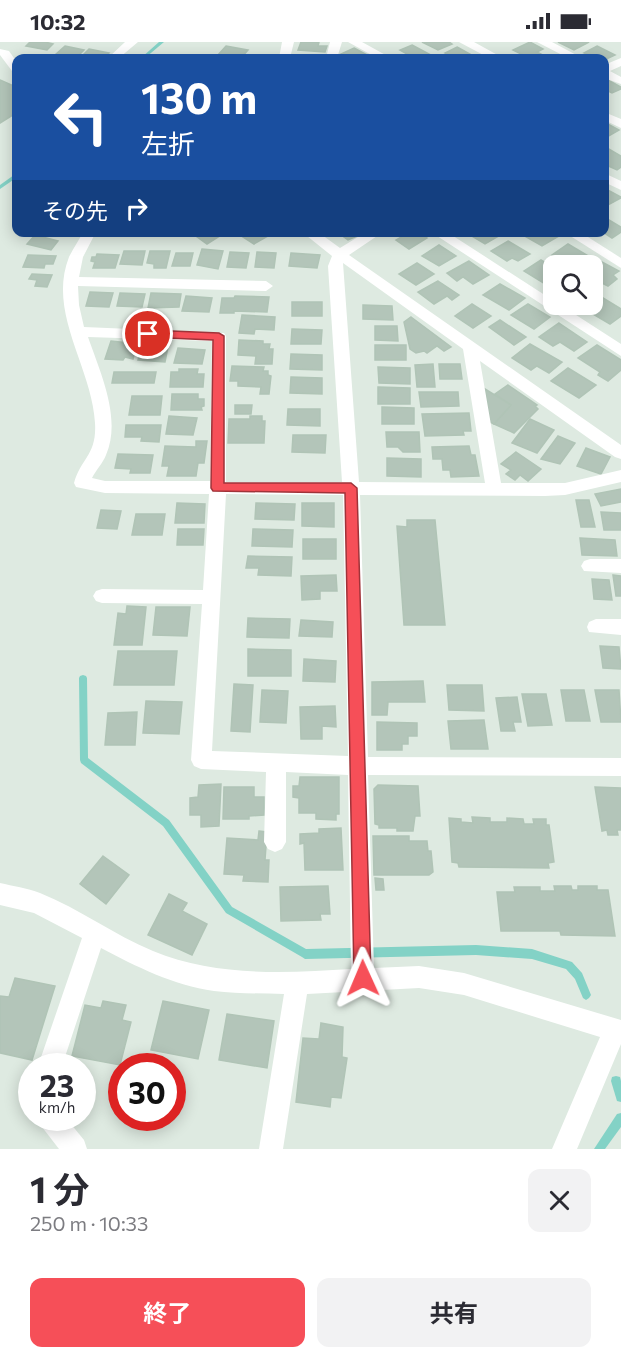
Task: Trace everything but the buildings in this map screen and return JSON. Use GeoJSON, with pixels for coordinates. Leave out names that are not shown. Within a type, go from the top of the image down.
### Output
{"type":"FeatureCollection","features":[{"type":"Feature","properties":{"kind":"street"},"geometry":{"type":"LineString","coordinates":[[118,54],[132,42]]}},
{"type":"Feature","properties":{"kind":"street"},"geometry":{"type":"LineString","coordinates":[[354,42],[377,54]]}},
{"type":"Feature","properties":{"kind":"street"},"geometry":{"type":"LineString","coordinates":[[465,42],[488,54]]}},
{"type":"Feature","properties":{"kind":"street"},"geometry":{"type":"LineString","coordinates":[[543,42],[568,54]]}},
{"type":"Feature","properties":{"kind":"street"},"geometry":{"type":"LineString","coordinates":[[87,237],[80,250],[71,281],[70,300],[77,332],[96,380],[103,422],[101,447],[95,460],[84,474],[82,483],[105,487],[494,490],[565,489],[621,476]]}},
{"type":"Feature","properties":{"kind":"street"},"geometry":{"type":"LineString","coordinates":[[315,237],[621,453]]}},
{"type":"Feature","properties":{"kind":"street"},"geometry":{"type":"LineString","coordinates":[[362,962],[351,488],[335,266],[340,254],[369,237]]}},
{"type":"Feature","properties":{"kind":"street"},"geometry":{"type":"LineString","coordinates":[[445,237],[621,351]]}},
{"type":"Feature","properties":{"kind":"street"},"geometry":{"type":"LineString","coordinates":[[578,237],[621,264]]}},
{"type":"Feature","properties":{"kind":"street"},"geometry":{"type":"LineString","coordinates":[[71,281],[266,286]]}},
{"type":"Feature","properties":{"kind":"street"},"geometry":{"type":"LineString","coordinates":[[77,332],[219,336],[218,488],[201,760],[356,766],[621,767]]}},
{"type":"Feature","properties":{"kind":"street"},"geometry":{"type":"LineString","coordinates":[[470,347],[494,490]]}},
{"type":"Feature","properties":{"kind":"street"},"geometry":{"type":"LineString","coordinates":[[590,566],[621,566]]}},
{"type":"Feature","properties":{"kind":"street"},"geometry":{"type":"LineString","coordinates":[[102,596],[211,597]]}},
{"type":"Feature","properties":{"kind":"street"},"geometry":{"type":"LineString","coordinates":[[596,627],[621,627]]}},
{"type":"Feature","properties":{"kind":"street"},"geometry":{"type":"LineString","coordinates":[[275,842],[276,763]]}},
{"type":"Feature","properties":{"kind":"street"},"geometry":{"type":"LineString","coordinates":[[0,894],[37,903],[146,960],[181,973],[214,980],[297,982],[362,962],[464,984],[618,1031],[564,1149]]}},
{"type":"Feature","properties":{"kind":"street"},"geometry":{"type":"LineString","coordinates":[[54,1053],[96,932]]}},
{"type":"Feature","properties":{"kind":"street"},"geometry":{"type":"LineString","coordinates":[[270,1149],[297,982]]}},
{"type":"Feature","properties":{"kind":"street"},"geometry":{"type":"LineString","coordinates":[[61,1131],[75,1149]]}},
{"type":"Feature","properties":{"kind":"waterway"},"geometry":{"type":"LineString","coordinates":[[148,54],[162,42]]}},
{"type":"Feature","properties":{"kind":"waterway"},"geometry":{"type":"LineString","coordinates":[[0,187],[12,179]]}},
{"type":"Feature","properties":{"kind":"waterway"},"geometry":{"type":"LineString","coordinates":[[83,678],[84,760],[166,823],[229,910],[305,954],[476,950],[532,954],[569,965],[579,976],[586,995]]}},
{"type":"Feature","properties":{"kind":"waterway"},"geometry":{"type":"LineString","coordinates":[[616,1081],[621,1097]]}},
{"type":"Feature","properties":{"kind":"waterway"},"geometry":{"type":"LineString","coordinates":[[599,1149],[621,1118]]}},
{"type":"Feature","properties":{"kind":"route"},"geometry":{"type":"LineString","coordinates":[[148,334],[219,336],[218,488],[351,488],[356,766],[363,978]]}}]}
